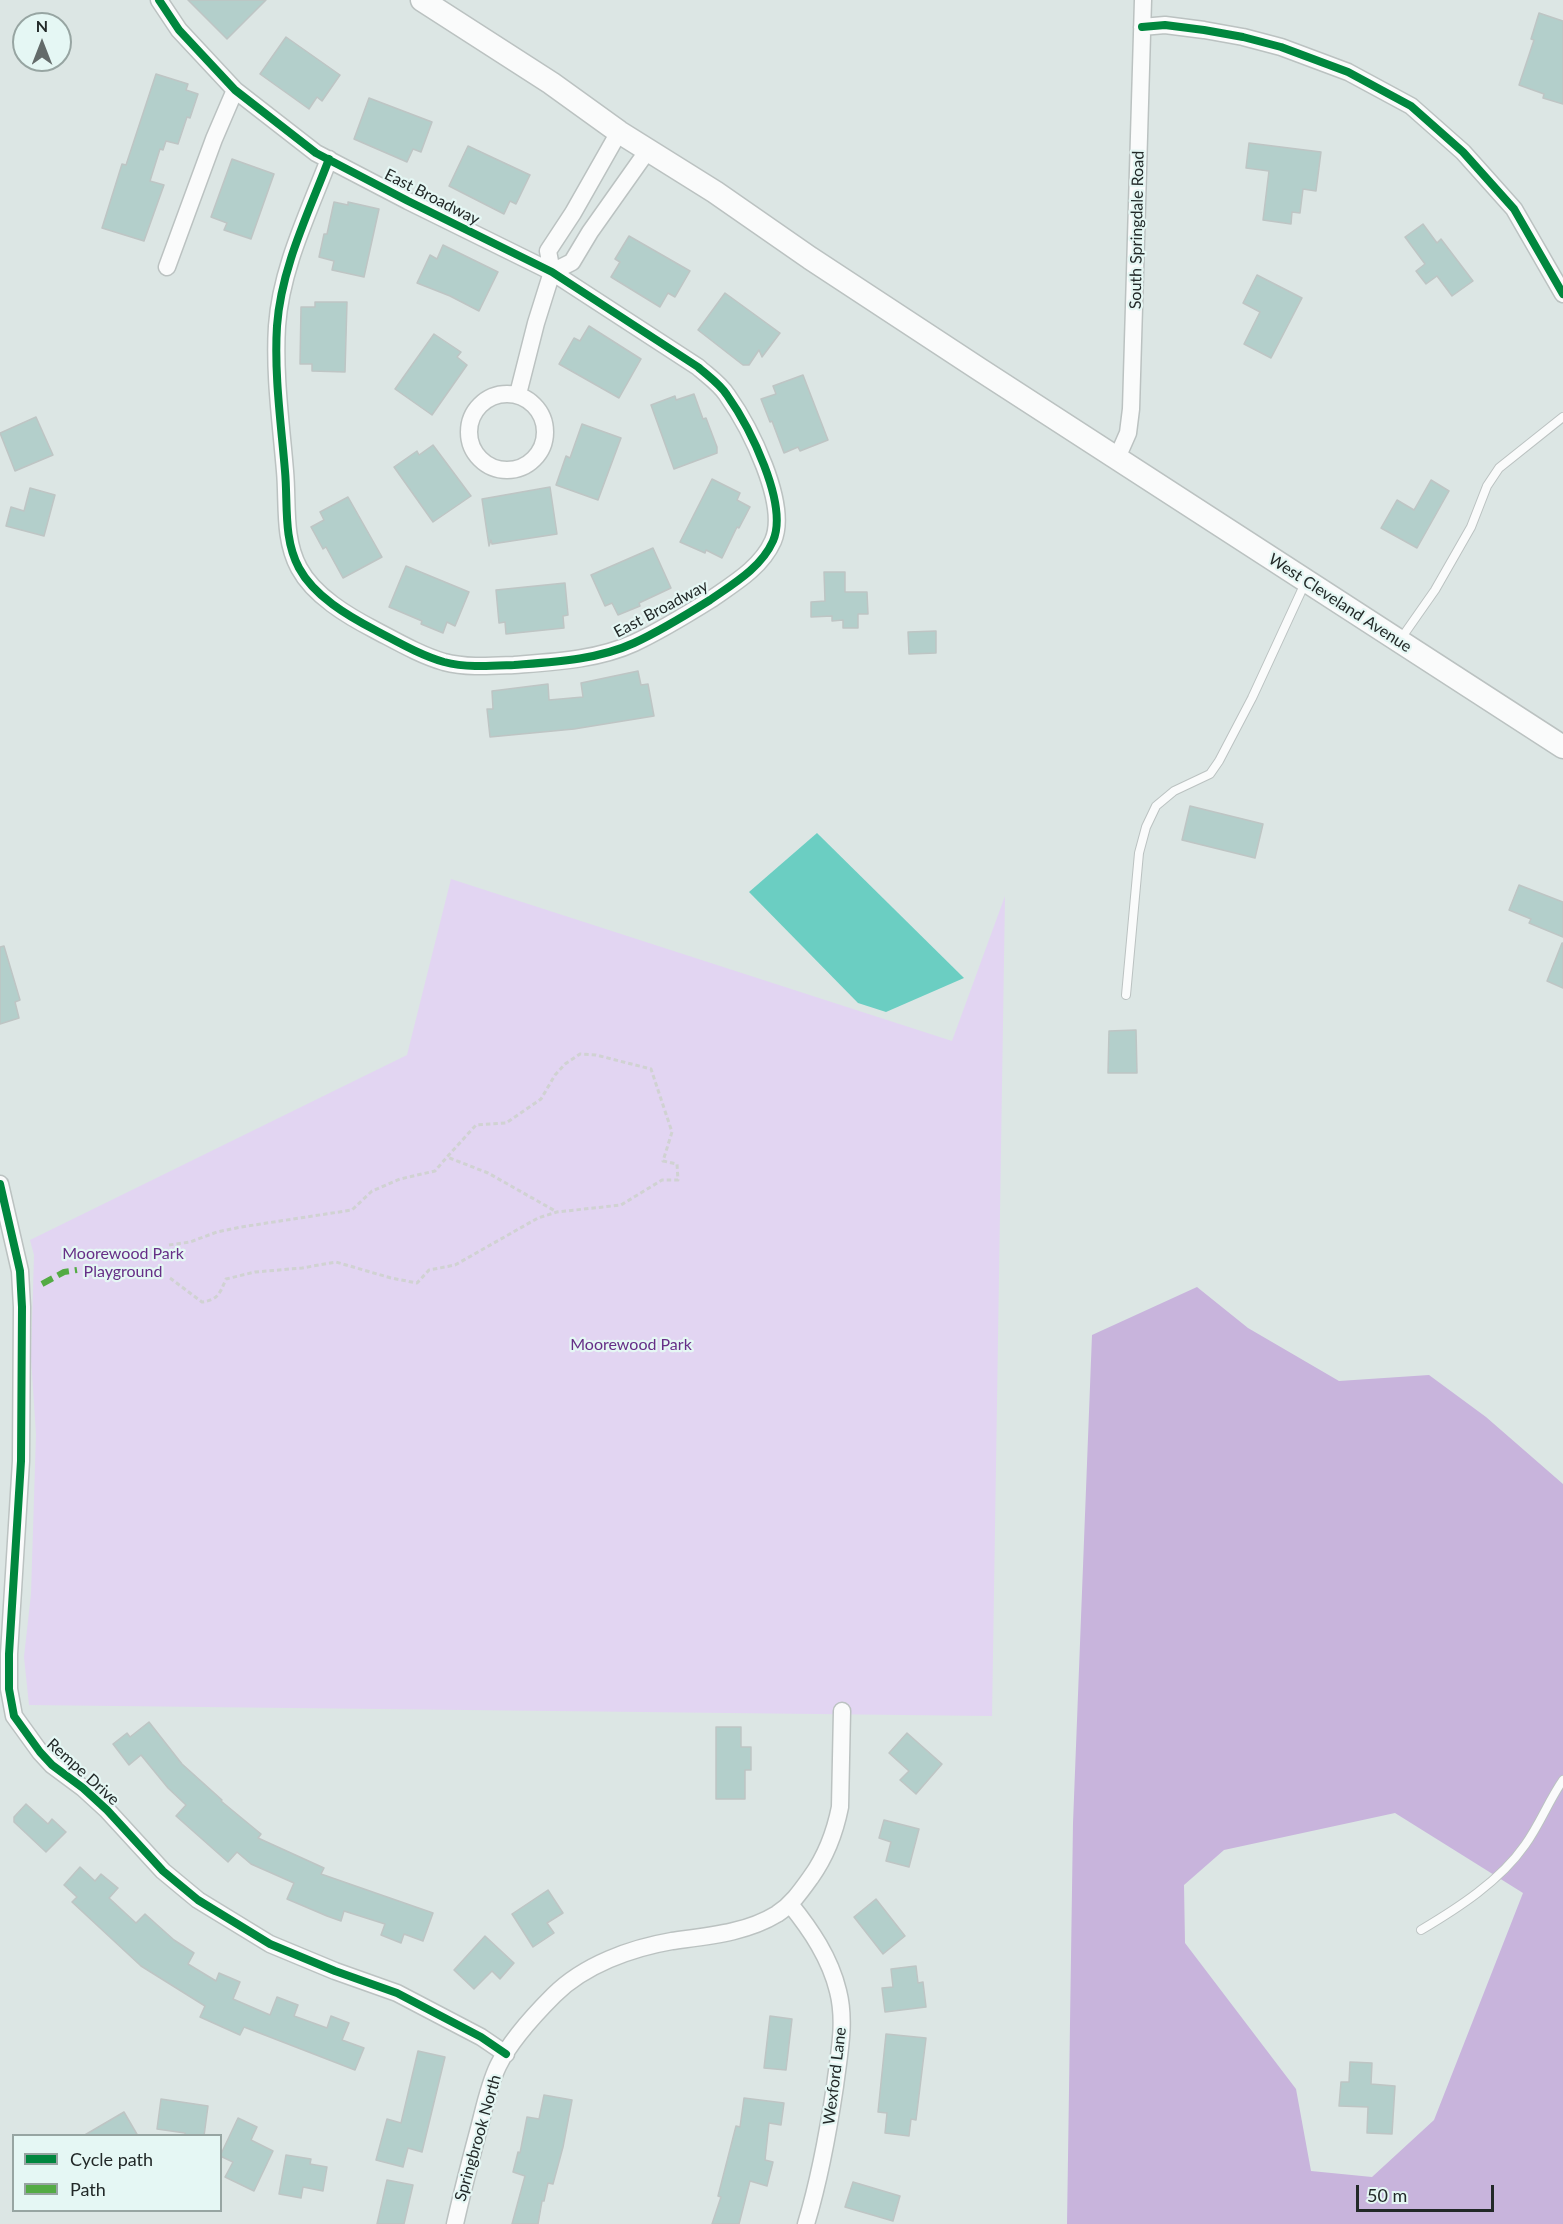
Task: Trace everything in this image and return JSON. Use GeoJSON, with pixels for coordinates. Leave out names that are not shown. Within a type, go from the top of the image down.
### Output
{"type":"FeatureCollection","features":[{"type":"Feature","properties":{"kind":"main road"},"geometry":{"type":"LineString","coordinates":[[422,0],[550,83],[619,132],[715,192],[810,258],[1117,458]]}},
{"type":"Feature","properties":{"kind":"main road","name":"West Cleveland Avenue"},"geometry":{"type":"LineString","coordinates":[[1117,458],[1563,747]]}},
{"type":"Feature","properties":{"kind":"street","name":"East Broadway"},"geometry":{"type":"LineString","coordinates":[[159,0],[179,30],[235,90],[316,153],[329,159],[408,201],[552,272],[698,367],[724,390],[756,446],[769,476],[777,512],[772,544],[759,562],[740,580],[632,644],[586,657],[547,663],[486,667],[444,662],[418,652],[363,624],[325,598],[300,569],[288,535],[286,475],[278,387],[277,325],[282,292],[296,245],[329,159]]}},
{"type":"Feature","properties":{"kind":"street","name":"South Springdale Road"},"geometry":{"type":"LineString","coordinates":[[1117,458],[1128,433],[1131,409],[1143,0]]}},
{"type":"Feature","properties":{"kind":"street"},"geometry":{"type":"LineString","coordinates":[[1143,27],[1165,25],[1204,30],[1281,47],[1316,58],[1348,72],[1411,106],[1463,152],[1514,209],[1563,294]]}},
{"type":"Feature","properties":{"kind":"street"},"geometry":{"type":"LineString","coordinates":[[167,267],[193,193],[235,90]]}},
{"type":"Feature","properties":{"kind":"street"},"geometry":{"type":"LineString","coordinates":[[518,394],[552,272],[548,250],[573,213],[619,132]]}},
{"type":"Feature","properties":{"kind":"street"},"geometry":{"type":"LineString","coordinates":[[552,272],[572,262],[590,232],[648,150]]}},
{"type":"Feature","properties":{"kind":"street"},"geometry":{"type":"LineString","coordinates":[[506,393],[518,394],[536,405],[544,419],[546,435],[542,448],[527,465],[516,469],[495,468],[480,459],[474,451],[468,431],[471,419],[479,404],[490,397],[506,393]]}},
{"type":"Feature","properties":{"kind":"street","name":"Rempe Drive"},"geometry":{"type":"LineString","coordinates":[[0,1184],[20,1270],[22,1307],[21,1461],[6,1712],[14,1716],[40,1752],[107,1810],[163,1871],[198,1900],[270,1944],[397,1993],[481,2037],[506,2054]]}},
{"type":"Feature","properties":{"kind":"street","name":"Springbrook North"},"geometry":{"type":"LineString","coordinates":[[454,2224],[488,2092],[498,2066],[554,1995],[571,1980],[632,1951],[669,1942],[727,1933],[776,1915],[790,1904],[817,1869],[828,1847],[840,1807],[842,1711]]}},
{"type":"Feature","properties":{"kind":"street","name":"Wexford Lane"},"geometry":{"type":"LineString","coordinates":[[790,1904],[809,1927],[827,1958],[838,1990],[842,2023],[825,2155],[806,2224]]}},
{"type":"Feature","properties":{"kind":"lane"},"geometry":{"type":"LineString","coordinates":[[1400,642],[1435,590],[1471,527],[1487,486],[1499,468],[1563,417]]}},
{"type":"Feature","properties":{"kind":"lane"},"geometry":{"type":"LineString","coordinates":[[1126,995],[1139,853],[1146,827],[1156,806],[1174,791],[1210,774],[1219,761],[1252,698],[1306,580]]}},
{"type":"Feature","properties":{"kind":"lane"},"geometry":{"type":"LineString","coordinates":[[1421,1930],[1450,1912],[1513,1861],[1527,1842],[1563,1780]]}},
{"type":"Feature","properties":{"kind":"path"},"geometry":{"type":"LineString","coordinates":[[169,1245],[190,1242],[217,1232],[241,1227],[352,1210],[372,1191],[400,1179],[435,1171],[476,1125],[506,1123],[541,1099],[565,1064],[580,1054],[651,1069],[672,1132],[663,1161],[677,1164],[678,1180],[662,1180],[621,1204],[557,1212],[538,1218],[455,1265],[429,1270],[417,1282],[391,1278],[336,1262],[226,1278],[219,1294],[212,1301],[202,1302],[170,1278]]}},
{"type":"Feature","properties":{"kind":"path"},"geometry":{"type":"LineString","coordinates":[[447,1157],[488,1173],[557,1212]]}},
{"type":"Feature","properties":{"kind":"green space","name":"Moorewood Park"},"geometry":{"type":"Polygon","coordinates":[[[451,879],[952,1041],[1005,896],[992,1716],[29,1705],[24,1657],[31,1594],[36,1434],[31,1358],[34,1255],[30,1240],[407,1055],[451,879]]]}},
{"type":"Feature","properties":{"kind":"shaded area"},"geometry":{"type":"Polygon","coordinates":[[[1197,1287],[1248,1328],[1339,1381],[1429,1375],[1486,1417],[1563,1484],[1563,2224],[1067,2224],[1073,1823],[1092,1335],[1197,1287]],[[1395,1813],[1224,1850],[1184,1885],[1185,1943],[1296,2089],[1311,2171],[1372,2177],[1434,2120],[1523,1893],[1395,1813]]]}},
{"type":"Feature","properties":{"kind":"water"},"geometry":{"type":"Polygon","coordinates":[[[817,833],[964,978],[886,1012],[858,1003],[749,892],[817,833]]]}},
{"type":"Feature","properties":{"kind":"building"},"geometry":{"type":"Polygon","coordinates":[[[188,0],[266,0],[227,39],[188,0]]]}},
{"type":"Feature","properties":{"kind":"building"},"geometry":{"type":"Polygon","coordinates":[[[1539,13],[1563,21],[1563,104],[1543,98],[1544,94],[1519,85],[1534,40],[1531,39],[1539,13]]]}},
{"type":"Feature","properties":{"kind":"building"},"geometry":{"type":"Polygon","coordinates":[[[286,37],[340,75],[322,101],[317,97],[309,109],[260,74],[286,37]]]}},
{"type":"Feature","properties":{"kind":"building"},"geometry":{"type":"Polygon","coordinates":[[[156,74],[188,84],[186,90],[198,94],[178,144],[166,141],[163,150],[160,149],[150,181],[164,185],[144,241],[102,228],[122,164],[126,165],[156,74]]]}},
{"type":"Feature","properties":{"kind":"building"},"geometry":{"type":"Polygon","coordinates":[[[369,98],[432,122],[421,152],[413,149],[407,162],[354,139],[369,98]]]}},
{"type":"Feature","properties":{"kind":"building"},"geometry":{"type":"Polygon","coordinates":[[[1249,143],[1321,152],[1316,191],[1303,189],[1300,213],[1292,212],[1291,224],[1263,220],[1269,171],[1246,168],[1249,143]]]}},
{"type":"Feature","properties":{"kind":"building"},"geometry":{"type":"Polygon","coordinates":[[[468,146],[530,175],[516,204],[510,201],[504,214],[449,186],[468,146]]]}},
{"type":"Feature","properties":{"kind":"building"},"geometry":{"type":"Polygon","coordinates":[[[232,159],[274,174],[251,239],[224,230],[227,223],[211,217],[232,159]]]}},
{"type":"Feature","properties":{"kind":"building"},"geometry":{"type":"Polygon","coordinates":[[[334,202],[348,205],[348,202],[379,209],[364,277],[332,270],[334,261],[319,257],[334,202]]]}},
{"type":"Feature","properties":{"kind":"building"},"geometry":{"type":"Polygon","coordinates":[[[1423,224],[1437,243],[1441,239],[1473,281],[1452,296],[1437,276],[1426,284],[1416,271],[1425,264],[1405,237],[1423,224]]]}},
{"type":"Feature","properties":{"kind":"building"},"geometry":{"type":"Polygon","coordinates":[[[629,236],[690,271],[675,297],[668,293],[660,307],[611,277],[620,262],[615,259],[629,236]]]}},
{"type":"Feature","properties":{"kind":"building"},"geometry":{"type":"Polygon","coordinates":[[[443,245],[498,272],[479,311],[417,283],[430,255],[437,259],[443,245]]]}},
{"type":"Feature","properties":{"kind":"building"},"geometry":{"type":"Polygon","coordinates":[[[1257,275],[1302,298],[1271,358],[1244,344],[1260,312],[1243,303],[1257,275]]]}},
{"type":"Feature","properties":{"kind":"building"},"geometry":{"type":"Polygon","coordinates":[[[725,293],[780,333],[762,357],[759,350],[749,365],[743,365],[698,330],[725,293]]]}},
{"type":"Feature","properties":{"kind":"building"},"geometry":{"type":"Polygon","coordinates":[[[315,302],[347,302],[345,372],[312,371],[312,364],[300,364],[301,307],[315,307],[315,302]]]}},
{"type":"Feature","properties":{"kind":"building"},"geometry":{"type":"Polygon","coordinates":[[[589,326],[641,359],[619,398],[559,364],[574,338],[580,341],[589,326]]]}},
{"type":"Feature","properties":{"kind":"building"},"geometry":{"type":"Polygon","coordinates":[[[434,334],[461,352],[457,357],[467,365],[432,415],[395,389],[434,334]]]}},
{"type":"Feature","properties":{"kind":"building"},"geometry":{"type":"Polygon","coordinates":[[[803,375],[828,440],[800,451],[798,447],[784,453],[761,399],[776,394],[773,386],[803,375]]]}},
{"type":"Feature","properties":{"kind":"building"},"geometry":{"type":"Polygon","coordinates":[[[694,394],[703,419],[706,418],[717,453],[674,469],[651,405],[675,396],[676,400],[694,394]]]}},
{"type":"Feature","properties":{"kind":"building"},"geometry":{"type":"Polygon","coordinates":[[[36,417],[53,455],[15,471],[0,433],[36,417]]]}},
{"type":"Feature","properties":{"kind":"building"},"geometry":{"type":"Polygon","coordinates":[[[582,424],[621,438],[598,500],[556,485],[566,456],[570,458],[582,424]]]}},
{"type":"Feature","properties":{"kind":"building"},"geometry":{"type":"Polygon","coordinates":[[[433,445],[471,496],[433,522],[394,467],[417,451],[419,455],[433,445]]]}},
{"type":"Feature","properties":{"kind":"building"},"geometry":{"type":"Polygon","coordinates":[[[712,479],[740,493],[737,500],[750,507],[722,558],[680,542],[712,479]]]}},
{"type":"Feature","properties":{"kind":"building"},"geometry":{"type":"Polygon","coordinates":[[[1431,480],[1449,491],[1417,548],[1381,528],[1397,500],[1414,510],[1431,480]]]}},
{"type":"Feature","properties":{"kind":"building"},"geometry":{"type":"Polygon","coordinates":[[[550,487],[557,534],[492,544],[491,540],[489,546],[482,499],[550,487]]]}},
{"type":"Feature","properties":{"kind":"building"},"geometry":{"type":"Polygon","coordinates":[[[30,488],[55,495],[44,536],[6,526],[11,507],[24,511],[30,488]]]}},
{"type":"Feature","properties":{"kind":"building"},"geometry":{"type":"Polygon","coordinates":[[[348,497],[382,557],[343,578],[326,547],[323,549],[311,527],[324,520],[320,512],[348,497]]]}},
{"type":"Feature","properties":{"kind":"building"},"geometry":{"type":"Polygon","coordinates":[[[653,548],[671,588],[639,603],[640,606],[618,615],[612,603],[605,606],[591,575],[653,548]]]}},
{"type":"Feature","properties":{"kind":"building"},"geometry":{"type":"Polygon","coordinates":[[[406,566],[469,592],[455,626],[447,622],[443,633],[389,607],[406,566]]]}},
{"type":"Feature","properties":{"kind":"building"},"geometry":{"type":"Polygon","coordinates":[[[824,572],[845,572],[845,592],[867,592],[868,614],[858,614],[858,628],[843,628],[843,620],[832,621],[832,616],[811,617],[811,602],[825,601],[824,572]]]}},
{"type":"Feature","properties":{"kind":"building"},"geometry":{"type":"Polygon","coordinates":[[[565,583],[568,615],[563,616],[564,628],[506,634],[505,622],[499,623],[496,590],[565,583]]]}},
{"type":"Feature","properties":{"kind":"building"},"geometry":{"type":"Polygon","coordinates":[[[936,631],[936,653],[909,654],[908,632],[936,631]]]}},
{"type":"Feature","properties":{"kind":"building"},"geometry":{"type":"Polygon","coordinates":[[[638,671],[641,685],[648,684],[654,716],[574,729],[490,737],[487,709],[493,709],[492,691],[548,684],[549,700],[583,697],[581,683],[638,671]]]}},
{"type":"Feature","properties":{"kind":"building"},"geometry":{"type":"Polygon","coordinates":[[[1190,806],[1263,824],[1255,858],[1182,840],[1190,806]]]}},
{"type":"Feature","properties":{"kind":"building"},"geometry":{"type":"Polygon","coordinates":[[[1519,885],[1563,902],[1563,937],[1529,923],[1531,919],[1509,910],[1519,885]]]}},
{"type":"Feature","properties":{"kind":"building"},"geometry":{"type":"Polygon","coordinates":[[[1563,943],[1563,988],[1547,981],[1563,943]]]}},
{"type":"Feature","properties":{"kind":"building"},"geometry":{"type":"Polygon","coordinates":[[[4,946],[20,1000],[15,1002],[19,1018],[0,1024],[0,947],[4,946]]]}},
{"type":"Feature","properties":{"kind":"building"},"geometry":{"type":"Polygon","coordinates":[[[1136,1030],[1137,1073],[1108,1073],[1109,1031],[1136,1030]]]}},
{"type":"Feature","properties":{"kind":"building"},"geometry":{"type":"Polygon","coordinates":[[[149,1722],[182,1764],[221,1801],[261,1834],[258,1838],[324,1868],[321,1874],[433,1913],[423,1941],[404,1934],[401,1943],[381,1935],[385,1924],[344,1911],[341,1921],[327,1916],[287,1899],[294,1883],[251,1864],[237,1852],[228,1862],[176,1816],[186,1805],[168,1788],[141,1755],[129,1765],[113,1744],[127,1733],[130,1737],[149,1722]]]}},
{"type":"Feature","properties":{"kind":"building"},"geometry":{"type":"Polygon","coordinates":[[[716,1727],[741,1727],[741,1747],[751,1747],[751,1770],[745,1770],[745,1799],[716,1799],[716,1727]]]}},
{"type":"Feature","properties":{"kind":"building"},"geometry":{"type":"Polygon","coordinates":[[[907,1733],[942,1764],[916,1794],[900,1780],[909,1771],[889,1753],[907,1733]]]}},
{"type":"Feature","properties":{"kind":"building"},"geometry":{"type":"Polygon","coordinates":[[[26,1804],[48,1824],[52,1819],[66,1832],[46,1852],[14,1822],[14,1817],[26,1804]]]}},
{"type":"Feature","properties":{"kind":"building"},"geometry":{"type":"Polygon","coordinates":[[[884,1820],[919,1829],[909,1867],[886,1861],[891,1842],[879,1838],[884,1820]]]}},
{"type":"Feature","properties":{"kind":"building"},"geometry":{"type":"Polygon","coordinates":[[[80,1867],[95,1881],[101,1874],[118,1888],[109,1898],[136,1923],[145,1914],[174,1940],[194,1953],[188,1964],[216,1981],[219,1973],[240,1982],[233,1999],[270,2015],[277,1997],[298,2005],[294,2016],[327,2028],[331,2016],[349,2023],[342,2040],[364,2048],[355,2070],[244,2027],[240,2035],[200,2017],[205,2006],[141,1966],[72,1902],[77,1897],[64,1885],[80,1867]]]}},
{"type":"Feature","properties":{"kind":"building"},"geometry":{"type":"Polygon","coordinates":[[[548,1890],[563,1913],[547,1923],[554,1933],[533,1947],[512,1914],[548,1890]]]}},
{"type":"Feature","properties":{"kind":"building"},"geometry":{"type":"Polygon","coordinates":[[[876,1899],[905,1936],[883,1954],[854,1917],[876,1899]]]}},
{"type":"Feature","properties":{"kind":"building"},"geometry":{"type":"Polygon","coordinates":[[[485,1936],[514,1963],[500,1979],[492,1971],[474,1989],[454,1970],[485,1936]]]}},
{"type":"Feature","properties":{"kind":"building"},"geometry":{"type":"Polygon","coordinates":[[[916,1966],[918,1983],[923,1982],[926,2007],[885,2012],[882,1988],[893,1987],[891,1969],[916,1966]]]}},
{"type":"Feature","properties":{"kind":"building"},"geometry":{"type":"Polygon","coordinates":[[[770,2016],[792,2019],[786,2070],[764,2068],[770,2016]]]}},
{"type":"Feature","properties":{"kind":"building"},"geometry":{"type":"Polygon","coordinates":[[[886,2034],[926,2038],[916,2120],[911,2119],[909,2136],[885,2133],[887,2113],[878,2112],[886,2034]]]}},
{"type":"Feature","properties":{"kind":"building"},"geometry":{"type":"Polygon","coordinates":[[[418,2051],[445,2057],[422,2152],[408,2148],[403,2167],[376,2160],[387,2119],[401,2123],[418,2051]]]}},
{"type":"Feature","properties":{"kind":"building"},"geometry":{"type":"Polygon","coordinates":[[[1350,2062],[1372,2063],[1371,2084],[1395,2086],[1392,2134],[1367,2133],[1368,2107],[1339,2106],[1341,2082],[1349,2082],[1350,2062]]]}},
{"type":"Feature","properties":{"kind":"building"},"geometry":{"type":"Polygon","coordinates":[[[544,2095],[572,2100],[563,2147],[553,2184],[548,2183],[544,2201],[542,2201],[538,2224],[512,2224],[525,2176],[513,2172],[518,2152],[520,2153],[527,2117],[539,2119],[544,2095]]]}},
{"type":"Feature","properties":{"kind":"building"},"geometry":{"type":"Polygon","coordinates":[[[744,2098],[784,2103],[781,2125],[769,2123],[765,2160],[773,2162],[767,2186],[750,2181],[739,2224],[712,2224],[721,2197],[718,2196],[736,2126],[740,2127],[744,2098]]]}},
{"type":"Feature","properties":{"kind":"building"},"geometry":{"type":"Polygon","coordinates":[[[161,2099],[208,2106],[204,2134],[185,2134],[157,2129],[161,2099]]]}},
{"type":"Feature","properties":{"kind":"building"},"geometry":{"type":"Polygon","coordinates":[[[124,2112],[137,2134],[86,2134],[124,2112]]]}},
{"type":"Feature","properties":{"kind":"building"},"geometry":{"type":"Polygon","coordinates":[[[238,2118],[257,2127],[251,2140],[273,2151],[254,2191],[225,2177],[233,2162],[222,2157],[222,2152],[238,2118]]]}},
{"type":"Feature","properties":{"kind":"building"},"geometry":{"type":"Polygon","coordinates":[[[286,2155],[311,2159],[310,2164],[327,2167],[323,2191],[303,2187],[301,2198],[279,2194],[286,2155]]]}},
{"type":"Feature","properties":{"kind":"building"},"geometry":{"type":"Polygon","coordinates":[[[387,2180],[413,2185],[404,2224],[377,2224],[387,2180]]]}},
{"type":"Feature","properties":{"kind":"building"},"geometry":{"type":"Polygon","coordinates":[[[853,2182],[900,2196],[893,2221],[845,2207],[853,2182]]]}},
{"type":"Feature","properties":{"kind":"marked path"},"geometry":{"type":"LineString","coordinates":[[42,1284],[64,1272],[77,1270]]}},
{"type":"Feature","properties":{"kind":"cycle path"},"geometry":{"type":"LineString","coordinates":[[159,0],[179,30],[235,90],[316,153],[408,201],[552,272],[698,367],[717,384],[746,426],[764,466],[776,507],[777,525],[773,541],[768,551],[754,567],[710,600],[620,649],[575,659],[505,665],[461,665],[426,656],[354,618],[313,588],[299,568],[288,533],[276,344],[280,304],[290,262],[305,220],[321,179],[329,159]]}},
{"type":"Feature","properties":{"kind":"cycle path"},"geometry":{"type":"LineString","coordinates":[[1142,27],[1165,25],[1204,30],[1281,47],[1348,72],[1411,106],[1463,152],[1514,209],[1563,294]]}},
{"type":"Feature","properties":{"kind":"cycle path"},"geometry":{"type":"LineString","coordinates":[[0,1184],[20,1271],[22,1307],[21,1461],[9,1654],[9,1689],[14,1716],[52,1765],[83,1788],[107,1810],[163,1871],[198,1900],[270,1944],[397,1993],[481,2037],[506,2054]]}},
{"type":"Feature","properties":{"kind":"park label","name":"Moorewood Park Playground"},"geometry":{"type":"Point","coordinates":[123,1263]}}]}
